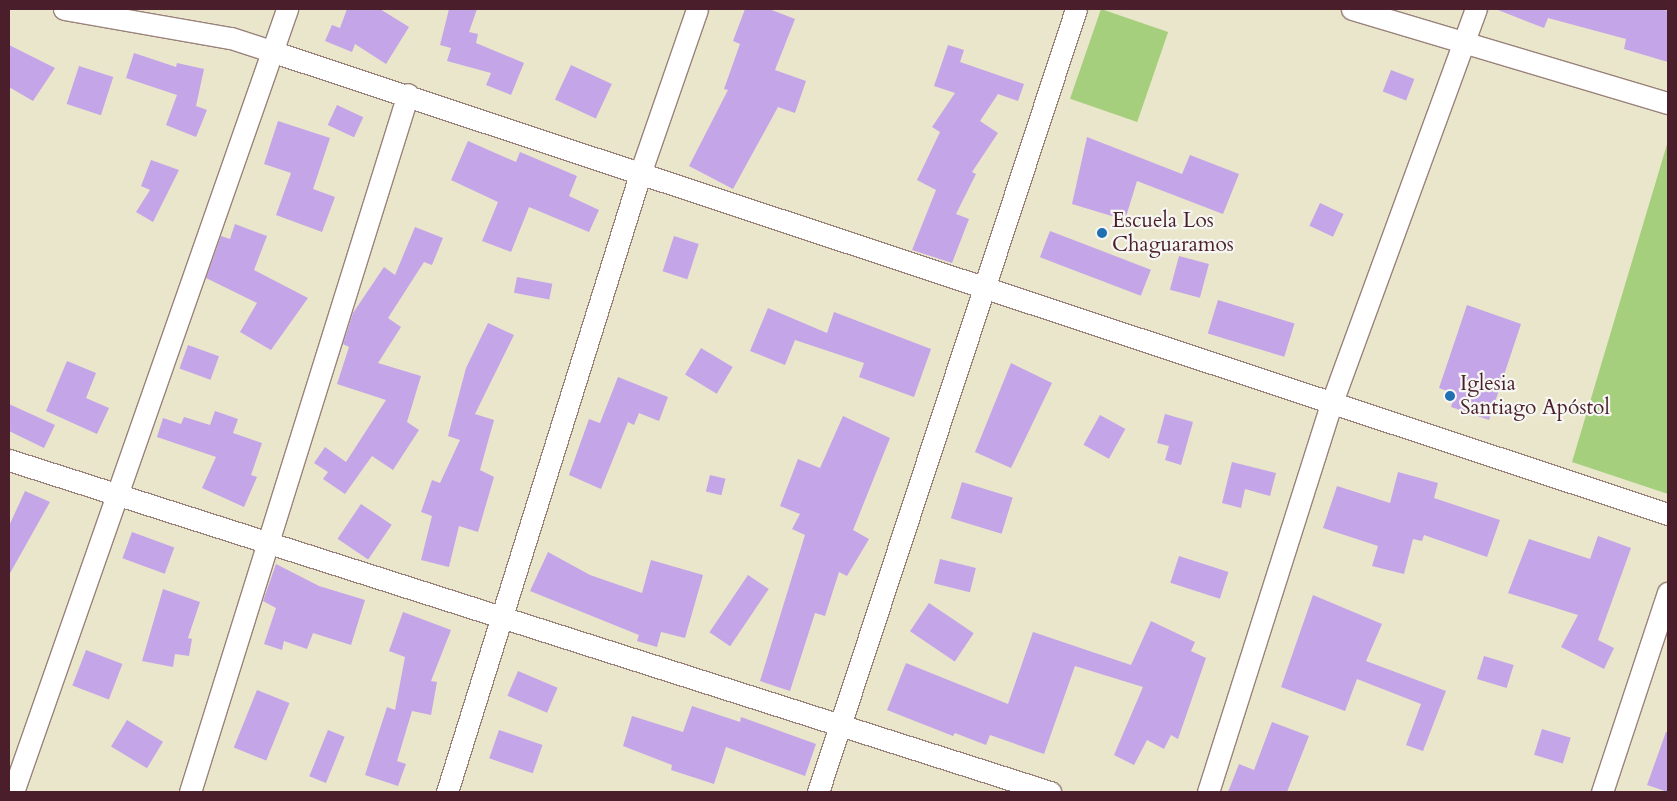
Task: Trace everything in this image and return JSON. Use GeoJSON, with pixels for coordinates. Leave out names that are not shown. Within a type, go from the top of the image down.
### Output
{"type":"FeatureCollection","features":[{"type":"Feature","properties":{"kind":"street"},"geometry":{"type":"LineString","coordinates":[[64,9],[231,38],[408,94],[985,289],[1668,514]]}},
{"type":"Feature","properties":{"kind":"street"},"geometry":{"type":"LineString","coordinates":[[13,792],[115,492],[287,9]]}},
{"type":"Feature","properties":{"kind":"street"},"geometry":{"type":"LineString","coordinates":[[447,792],[641,172],[697,9]]}},
{"type":"Feature","properties":{"kind":"street"},"geometry":{"type":"LineString","coordinates":[[818,792],[1076,9]]}},
{"type":"Feature","properties":{"kind":"street"},"geometry":{"type":"LineString","coordinates":[[1352,9],[1668,103]]}},
{"type":"Feature","properties":{"kind":"street"},"geometry":{"type":"LineString","coordinates":[[1208,792],[1332,402],[1476,9]]}},
{"type":"Feature","properties":{"kind":"street"},"geometry":{"type":"LineString","coordinates":[[190,792],[266,541],[408,94]]}},
{"type":"Feature","properties":{"kind":"street"},"geometry":{"type":"LineString","coordinates":[[9,460],[115,492],[502,619],[1050,792]]}},
{"type":"Feature","properties":{"kind":"street"},"geometry":{"type":"LineString","coordinates":[[1602,792],[1668,593]]}},
{"type":"Feature","properties":{"kind":"green space"},"geometry":{"type":"Polygon","coordinates":[[[1101,9],[1168,32],[1137,122],[1070,99],[1101,9]]]}},
{"type":"Feature","properties":{"kind":"green space"},"geometry":{"type":"Polygon","coordinates":[[[1668,141],[1668,494],[1572,462],[1668,141]]]}},
{"type":"Feature","properties":{"kind":"building"},"geometry":{"type":"Polygon","coordinates":[[[347,9],[380,9],[409,27],[386,64],[355,44],[352,52],[325,41],[332,25],[340,28],[347,9]]]}},
{"type":"Feature","properties":{"kind":"building"},"geometry":{"type":"Polygon","coordinates":[[[449,9],[477,9],[469,32],[478,34],[476,43],[524,63],[511,95],[486,85],[491,73],[447,61],[451,48],[440,45],[449,9]]]}},
{"type":"Feature","properties":{"kind":"building"},"geometry":{"type":"Polygon","coordinates":[[[745,9],[769,9],[795,19],[775,70],[806,81],[795,113],[778,107],[733,189],[689,166],[728,90],[724,89],[740,44],[733,41],[745,9]]]}},
{"type":"Feature","properties":{"kind":"building"},"geometry":{"type":"Polygon","coordinates":[[[1661,9],[1668,11],[1668,62],[1624,49],[1626,39],[1548,18],[1544,28],[1498,10],[1661,9]]]}},
{"type":"Feature","properties":{"kind":"building"},"geometry":{"type":"Polygon","coordinates":[[[9,45],[55,68],[33,101],[9,87],[9,45]]]}},
{"type":"Feature","properties":{"kind":"building"},"geometry":{"type":"Polygon","coordinates":[[[948,45],[964,50],[960,62],[1024,84],[1018,101],[998,94],[980,121],[998,133],[972,172],[976,174],[956,214],[969,219],[952,263],[912,250],[936,190],[917,180],[940,132],[932,127],[955,93],[934,86],[948,45]]]}},
{"type":"Feature","properties":{"kind":"building"},"geometry":{"type":"Polygon","coordinates":[[[134,53],[176,67],[177,63],[204,69],[196,106],[207,110],[196,137],[166,125],[177,95],[126,78],[134,53]]]}},
{"type":"Feature","properties":{"kind":"building"},"geometry":{"type":"Polygon","coordinates":[[[571,65],[612,84],[596,118],[555,99],[571,65]]]}},
{"type":"Feature","properties":{"kind":"building"},"geometry":{"type":"Polygon","coordinates":[[[79,66],[113,77],[101,115],[67,104],[79,66]]]}},
{"type":"Feature","properties":{"kind":"building"},"geometry":{"type":"Polygon","coordinates":[[[1391,70],[1414,79],[1406,100],[1383,91],[1391,70]]]}},
{"type":"Feature","properties":{"kind":"building"},"geometry":{"type":"Polygon","coordinates":[[[337,105],[363,117],[354,137],[328,125],[337,105]]]}},
{"type":"Feature","properties":{"kind":"building"},"geometry":{"type":"Polygon","coordinates":[[[278,121],[330,138],[313,189],[335,197],[322,232],[276,215],[291,173],[264,164],[278,121]]]}},
{"type":"Feature","properties":{"kind":"building"},"geometry":{"type":"Polygon","coordinates":[[[1087,137],[1182,174],[1190,155],[1239,174],[1223,214],[1137,181],[1125,220],[1072,204],[1087,137]]]}},
{"type":"Feature","properties":{"kind":"building"},"geometry":{"type":"Polygon","coordinates":[[[468,141],[516,162],[520,152],[577,176],[569,196],[599,210],[589,232],[529,207],[511,252],[482,241],[498,202],[451,180],[468,141]]]}},
{"type":"Feature","properties":{"kind":"building"},"geometry":{"type":"Polygon","coordinates":[[[151,160],[179,170],[153,222],[136,212],[150,190],[141,186],[151,160]]]}},
{"type":"Feature","properties":{"kind":"building"},"geometry":{"type":"Polygon","coordinates":[[[1320,203],[1344,214],[1333,237],[1309,226],[1320,203]]]}},
{"type":"Feature","properties":{"kind":"building"},"geometry":{"type":"Polygon","coordinates":[[[235,224],[267,236],[254,270],[308,298],[271,350],[240,332],[257,303],[206,278],[221,236],[230,239],[235,224]]]}},
{"type":"Feature","properties":{"kind":"building"},"geometry":{"type":"Polygon","coordinates":[[[415,227],[443,238],[432,265],[424,262],[388,318],[401,327],[378,363],[421,376],[407,422],[419,430],[393,470],[372,456],[345,494],[323,479],[328,472],[314,463],[325,447],[346,462],[386,400],[337,384],[349,347],[343,344],[353,313],[384,267],[395,275],[415,227]]]}},
{"type":"Feature","properties":{"kind":"building"},"geometry":{"type":"Polygon","coordinates":[[[1050,231],[1151,270],[1141,296],[1040,257],[1050,231]]]}},
{"type":"Feature","properties":{"kind":"building"},"geometry":{"type":"Polygon","coordinates":[[[674,236],[699,244],[687,279],[663,271],[674,236]]]}},
{"type":"Feature","properties":{"kind":"building"},"geometry":{"type":"Polygon","coordinates":[[[1179,256],[1209,264],[1200,298],[1170,290],[1179,256]]]}},
{"type":"Feature","properties":{"kind":"building"},"geometry":{"type":"Polygon","coordinates":[[[517,277],[552,284],[549,300],[514,293],[517,277]]]}},
{"type":"Feature","properties":{"kind":"building"},"geometry":{"type":"Polygon","coordinates":[[[1218,300],[1295,323],[1284,357],[1208,333],[1218,300]]]}},
{"type":"Feature","properties":{"kind":"building"},"geometry":{"type":"Polygon","coordinates":[[[1467,305],[1521,324],[1489,420],[1451,407],[1455,394],[1439,388],[1467,305]]]}},
{"type":"Feature","properties":{"kind":"building"},"geometry":{"type":"Polygon","coordinates":[[[768,308],[827,333],[834,312],[931,349],[914,397],[859,377],[864,363],[795,340],[785,365],[750,351],[768,308]]]}},
{"type":"Feature","properties":{"kind":"building"},"geometry":{"type":"Polygon","coordinates":[[[488,323],[514,335],[475,414],[494,420],[480,470],[494,477],[478,532],[459,526],[449,567],[421,560],[432,516],[421,512],[432,480],[440,483],[460,440],[448,436],[466,368],[488,323]]]}},
{"type":"Feature","properties":{"kind":"building"},"geometry":{"type":"Polygon","coordinates":[[[188,345],[219,356],[210,380],[179,368],[188,345]]]}},
{"type":"Feature","properties":{"kind":"building"},"geometry":{"type":"Polygon","coordinates":[[[701,348],[733,367],[717,394],[685,375],[701,348]]]}},
{"type":"Feature","properties":{"kind":"building"},"geometry":{"type":"Polygon","coordinates":[[[67,361],[96,373],[86,398],[109,408],[97,434],[46,411],[67,361]]]}},
{"type":"Feature","properties":{"kind":"building"},"geometry":{"type":"Polygon","coordinates":[[[1011,363],[1052,383],[1011,468],[975,452],[1011,363]]]}},
{"type":"Feature","properties":{"kind":"building"},"geometry":{"type":"Polygon","coordinates":[[[618,377],[668,397],[659,421],[639,413],[634,425],[628,422],[601,489],[569,475],[589,419],[600,423],[618,377]]]}},
{"type":"Feature","properties":{"kind":"building"},"geometry":{"type":"Polygon","coordinates":[[[9,404],[55,425],[44,448],[9,431],[9,404]]]}},
{"type":"Feature","properties":{"kind":"building"},"geometry":{"type":"Polygon","coordinates":[[[215,411],[238,419],[233,433],[262,443],[251,475],[257,477],[244,507],[202,488],[216,457],[157,437],[163,418],[181,424],[184,417],[210,425],[215,411]]]}},
{"type":"Feature","properties":{"kind":"building"},"geometry":{"type":"Polygon","coordinates":[[[1165,414],[1193,422],[1181,465],[1165,460],[1169,446],[1157,443],[1165,414]]]}},
{"type":"Feature","properties":{"kind":"building"},"geometry":{"type":"Polygon","coordinates":[[[1100,415],[1125,429],[1109,459],[1084,445],[1100,415]]]}},
{"type":"Feature","properties":{"kind":"building"},"geometry":{"type":"Polygon","coordinates":[[[843,416],[890,438],[853,530],[869,539],[847,576],[839,572],[825,616],[815,613],[790,691],[760,681],[805,535],[792,529],[800,514],[780,506],[798,459],[820,468],[843,416]]]}},
{"type":"Feature","properties":{"kind":"building"},"geometry":{"type":"Polygon","coordinates":[[[1232,462],[1276,473],[1270,496],[1245,489],[1241,508],[1222,503],[1232,462]]]}},
{"type":"Feature","properties":{"kind":"building"},"geometry":{"type":"Polygon","coordinates":[[[1398,472],[1438,483],[1434,498],[1500,520],[1487,557],[1424,535],[1422,541],[1413,539],[1404,574],[1372,566],[1378,546],[1323,528],[1337,486],[1390,503],[1398,472]]]}},
{"type":"Feature","properties":{"kind":"building"},"geometry":{"type":"Polygon","coordinates":[[[710,475],[726,479],[721,495],[706,491],[710,475]]]}},
{"type":"Feature","properties":{"kind":"building"},"geometry":{"type":"Polygon","coordinates":[[[962,482],[1013,497],[1002,534],[951,518],[962,482]]]}},
{"type":"Feature","properties":{"kind":"building"},"geometry":{"type":"Polygon","coordinates":[[[25,491],[50,502],[9,575],[9,526],[25,491]]]}},
{"type":"Feature","properties":{"kind":"building"},"geometry":{"type":"Polygon","coordinates":[[[361,504],[392,525],[368,560],[338,539],[361,504]]]}},
{"type":"Feature","properties":{"kind":"building"},"geometry":{"type":"Polygon","coordinates":[[[132,532],[174,547],[165,574],[122,558],[132,532]]]}},
{"type":"Feature","properties":{"kind":"building"},"geometry":{"type":"Polygon","coordinates":[[[1598,536],[1631,548],[1598,640],[1614,648],[1604,669],[1561,647],[1578,615],[1508,593],[1529,539],[1590,559],[1598,536]]]}},
{"type":"Feature","properties":{"kind":"building"},"geometry":{"type":"Polygon","coordinates":[[[548,552],[590,575],[642,593],[651,560],[703,575],[685,638],[661,632],[657,647],[637,641],[639,635],[530,591],[548,552]]]}},
{"type":"Feature","properties":{"kind":"building"},"geometry":{"type":"Polygon","coordinates":[[[1179,556],[1228,572],[1220,599],[1170,583],[1179,556]]]}},
{"type":"Feature","properties":{"kind":"building"},"geometry":{"type":"Polygon","coordinates":[[[940,559],[976,568],[970,592],[934,583],[940,559]]]}},
{"type":"Feature","properties":{"kind":"building"},"geometry":{"type":"Polygon","coordinates":[[[276,564],[319,586],[365,600],[351,645],[313,633],[307,649],[284,641],[282,650],[264,644],[276,608],[263,601],[276,564]]]}},
{"type":"Feature","properties":{"kind":"building"},"geometry":{"type":"Polygon","coordinates":[[[748,575],[769,589],[730,646],[709,632],[748,575]]]}},
{"type":"Feature","properties":{"kind":"building"},"geometry":{"type":"Polygon","coordinates":[[[163,589],[200,602],[188,638],[192,639],[189,656],[175,654],[173,667],[142,661],[163,589]]]}},
{"type":"Feature","properties":{"kind":"building"},"geometry":{"type":"Polygon","coordinates":[[[1313,595],[1382,624],[1366,661],[1446,691],[1423,751],[1406,745],[1421,704],[1357,679],[1345,711],[1281,687],[1313,595]]]}},
{"type":"Feature","properties":{"kind":"building"},"geometry":{"type":"Polygon","coordinates":[[[929,603],[974,633],[955,661],[910,631],[929,603]]]}},
{"type":"Feature","properties":{"kind":"building"},"geometry":{"type":"Polygon","coordinates":[[[403,612],[451,630],[431,681],[437,682],[431,715],[412,711],[397,761],[406,764],[398,786],[365,775],[387,707],[395,710],[405,657],[389,651],[403,612]]]}},
{"type":"Feature","properties":{"kind":"building"},"geometry":{"type":"Polygon","coordinates":[[[1151,621],[1195,642],[1191,651],[1206,658],[1178,739],[1171,735],[1164,749],[1147,740],[1134,765],[1114,755],[1143,687],[1075,666],[1044,754],[990,735],[986,745],[955,733],[953,736],[887,710],[906,663],[1008,704],[1033,632],[1131,665],[1151,621]]]}},
{"type":"Feature","properties":{"kind":"building"},"geometry":{"type":"Polygon","coordinates":[[[86,650],[122,664],[109,699],[72,685],[86,650]]]}},
{"type":"Feature","properties":{"kind":"building"},"geometry":{"type":"Polygon","coordinates":[[[1484,656],[1514,665],[1507,688],[1477,679],[1484,656]]]}},
{"type":"Feature","properties":{"kind":"building"},"geometry":{"type":"Polygon","coordinates":[[[518,671],[558,688],[547,713],[507,696],[518,671]]]}},
{"type":"Feature","properties":{"kind":"building"},"geometry":{"type":"Polygon","coordinates":[[[257,690],[289,703],[266,761],[234,747],[257,690]]]}},
{"type":"Feature","properties":{"kind":"building"},"geometry":{"type":"Polygon","coordinates":[[[692,706],[740,722],[741,717],[816,744],[805,776],[726,747],[714,784],[671,770],[672,765],[623,746],[632,716],[683,732],[692,706]]]}},
{"type":"Feature","properties":{"kind":"building"},"geometry":{"type":"Polygon","coordinates":[[[127,720],[163,742],[147,768],[111,747],[127,720]]]}},
{"type":"Feature","properties":{"kind":"building"},"geometry":{"type":"Polygon","coordinates":[[[1272,722],[1309,736],[1287,792],[1228,792],[1239,764],[1254,770],[1272,722]]]}},
{"type":"Feature","properties":{"kind":"building"},"geometry":{"type":"Polygon","coordinates":[[[1542,729],[1571,738],[1563,764],[1534,755],[1542,729]]]}},
{"type":"Feature","properties":{"kind":"building"},"geometry":{"type":"Polygon","coordinates":[[[328,730],[345,737],[326,783],[309,776],[328,730]]]}},
{"type":"Feature","properties":{"kind":"building"},"geometry":{"type":"Polygon","coordinates":[[[499,730],[542,745],[533,773],[489,758],[499,730]]]}},
{"type":"Feature","properties":{"kind":"building"},"geometry":{"type":"Polygon","coordinates":[[[1666,732],[1668,732],[1668,792],[1647,785],[1666,732]]]}},
{"type":"Feature","properties":{"kind":"place","name":"Escuela Los Chaguaramos"},"geometry":{"type":"Point","coordinates":[1102,233]}},
{"type":"Feature","properties":{"kind":"place","name":"Iglesia Santiago Apóstol"},"geometry":{"type":"Point","coordinates":[1450,396]}}]}
